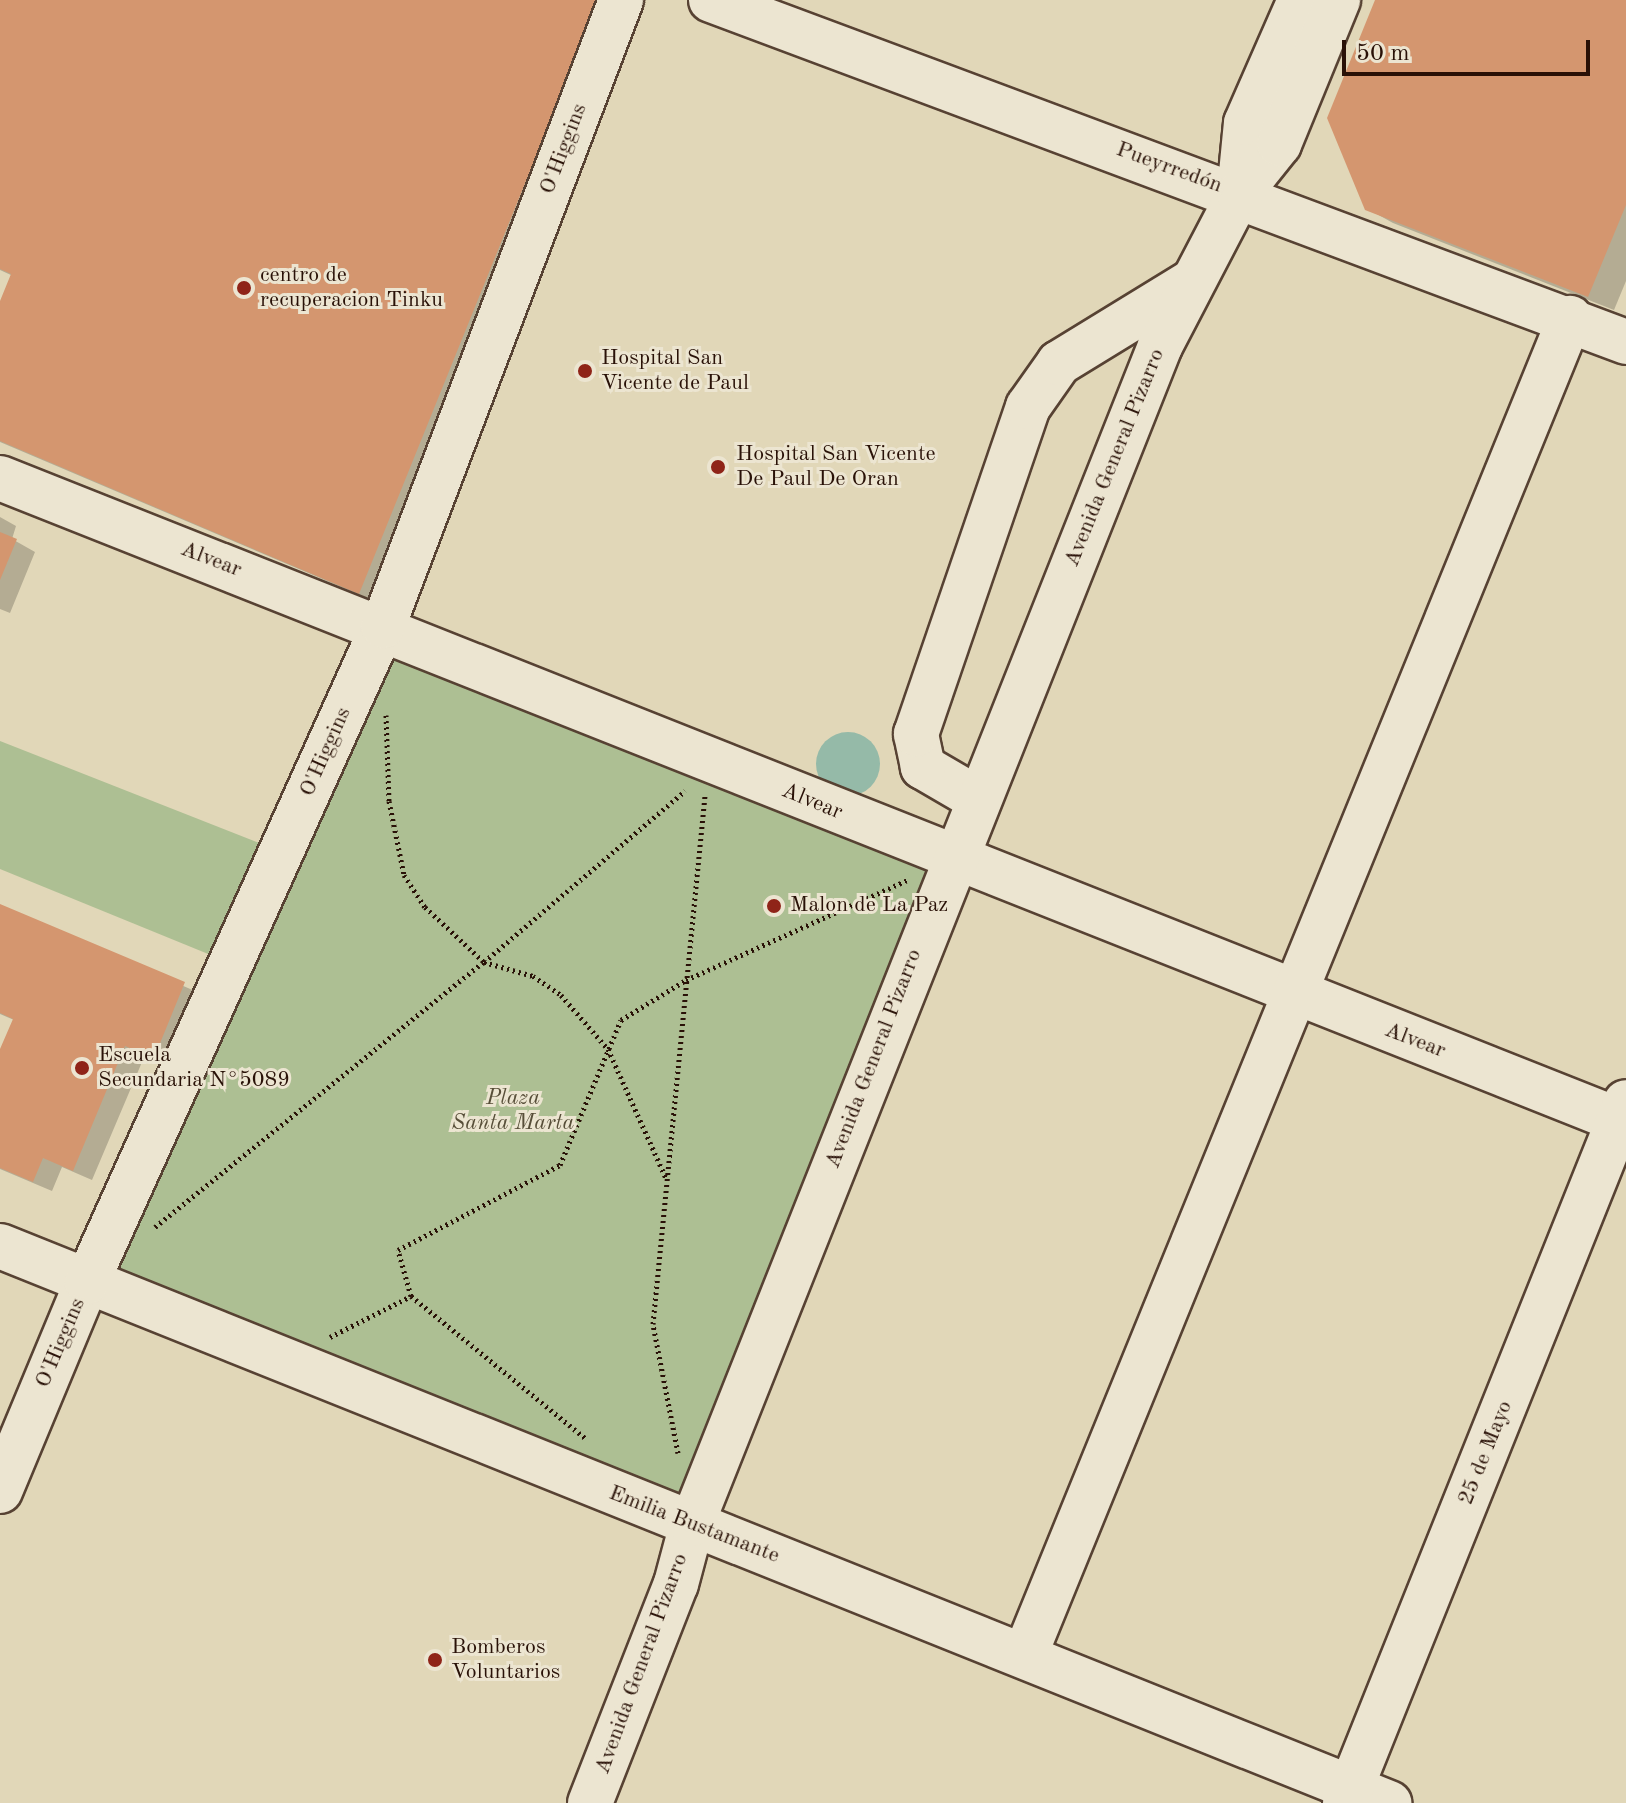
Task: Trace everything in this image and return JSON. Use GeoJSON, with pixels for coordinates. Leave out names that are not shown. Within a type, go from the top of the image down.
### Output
{"type":"FeatureCollection","features":[{"type":"Feature","properties":{"kind":"street","name":"O'Higgins"},"geometry":{"type":"LineString","coordinates":[[0,1491],[87,1282],[383,626],[621,0]]}},
{"type":"Feature","properties":{"kind":"street","name":"Pueyrredón"},"geometry":{"type":"LineString","coordinates":[[711,0],[1239,194],[1570,318],[1626,342]]}},
{"type":"Feature","properties":{"kind":"street"},"geometry":{"type":"LineString","coordinates":[[1239,194],[1246,123],[1300,0]]}},
{"type":"Feature","properties":{"kind":"street"},"geometry":{"type":"LineString","coordinates":[[1239,194],[1279,144],[1338,0]]}},
{"type":"Feature","properties":{"kind":"street","name":"Avenida General Pizarro"},"geometry":{"type":"LineString","coordinates":[[590,1803],[676,1584],[692,1524],[952,860],[1191,282],[1239,194]]}},
{"type":"Feature","properties":{"kind":"street"},"geometry":{"type":"LineString","coordinates":[[978,799],[923,767],[916,734],[1028,407],[1059,363],[1191,282]]}},
{"type":"Feature","properties":{"kind":"street"},"geometry":{"type":"LineString","coordinates":[[1025,1655],[1570,318]]}},
{"type":"Feature","properties":{"kind":"street","name":"Alvear"},"geometry":{"type":"LineString","coordinates":[[0,478],[383,626],[952,860],[1294,995],[1624,1115]]}},
{"type":"Feature","properties":{"kind":"street","name":"25 de Mayo"},"geometry":{"type":"LineString","coordinates":[[1362,1798],[1624,1115]]}},
{"type":"Feature","properties":{"kind":"street","name":"Emilia Bustamante"},"geometry":{"type":"LineString","coordinates":[[0,1246],[280,1362],[1025,1655],[1362,1798]]}},
{"type":"Feature","properties":{"kind":"path"},"geometry":{"type":"LineString","coordinates":[[385,706],[389,801],[404,875],[425,907],[484,962],[533,976],[551,989],[608,1049],[667,1180]]}},
{"type":"Feature","properties":{"kind":"path"},"geometry":{"type":"LineString","coordinates":[[149,1232],[484,962],[696,782]]}},
{"type":"Feature","properties":{"kind":"path"},"geometry":{"type":"LineString","coordinates":[[680,1463],[653,1324],[706,787]]}},
{"type":"Feature","properties":{"kind":"path"},"geometry":{"type":"LineString","coordinates":[[594,1445],[411,1296],[398,1250],[560,1165],[621,1020],[686,980],[952,860]]}},
{"type":"Feature","properties":{"kind":"path"},"geometry":{"type":"LineString","coordinates":[[280,1362],[411,1296]]}},
{"type":"Feature","properties":{"kind":"green space","name":"Plaza Santa Marta"},"geometry":{"type":"Polygon","coordinates":[[[383,626],[952,860],[692,1524],[87,1282],[383,626]]]}},
{"type":"Feature","properties":{"kind":"green space"},"geometry":{"type":"Polygon","coordinates":[[[0,741],[267,846],[218,958],[0,869],[0,741]]]}},
{"type":"Feature","properties":{"kind":"shaded area"},"geometry":{"type":"Polygon","coordinates":[[[848,732],[866,738],[874,746],[880,764],[874,782],[866,790],[848,796],[830,790],[822,782],[816,764],[822,746],[830,738],[848,732]]]}},
{"type":"Feature","properties":{"kind":"building","name":"centro de recuperacion Tinku"},"geometry":{"type":"Polygon","coordinates":[[[0,0],[599,0],[359,594],[0,441],[0,301],[11,274],[0,269],[0,0]]]}},
{"type":"Feature","properties":{"kind":"building"},"geometry":{"type":"Polygon","coordinates":[[[1375,0],[1626,0],[1626,205],[1588,297],[1365,210],[1327,118],[1375,0]]]}},
{"type":"Feature","properties":{"kind":"building"},"geometry":{"type":"Polygon","coordinates":[[[0,532],[17,539],[0,580],[0,532]]]}},
{"type":"Feature","properties":{"kind":"building","name":"Escuela Secundaria N°5089"},"geometry":{"type":"Polygon","coordinates":[[[0,904],[185,982],[154,1058],[125,1046],[73,1171],[43,1158],[33,1182],[0,1168],[0,1049],[13,1019],[0,1013],[0,904]]]}},
{"type":"Feature","properties":{"kind":"place","name":"centro de recuperacion Tinku"},"geometry":{"type":"Point","coordinates":[244,288]}},
{"type":"Feature","properties":{"kind":"place","name":"Hospital San Vicente de Paul"},"geometry":{"type":"Point","coordinates":[585,371]}},
{"type":"Feature","properties":{"kind":"place","name":"Hospital San Vicente De Paul De Oran"},"geometry":{"type":"Point","coordinates":[718,467]}},
{"type":"Feature","properties":{"kind":"place","name":"Malon de La Paz"},"geometry":{"type":"Point","coordinates":[774,906]}},
{"type":"Feature","properties":{"kind":"place","name":"Escuela Secundaria N°5089"},"geometry":{"type":"Point","coordinates":[82,1068]}},
{"type":"Feature","properties":{"kind":"place","name":"Bomberos Voluntarios"},"geometry":{"type":"Point","coordinates":[435,1660]}}]}
